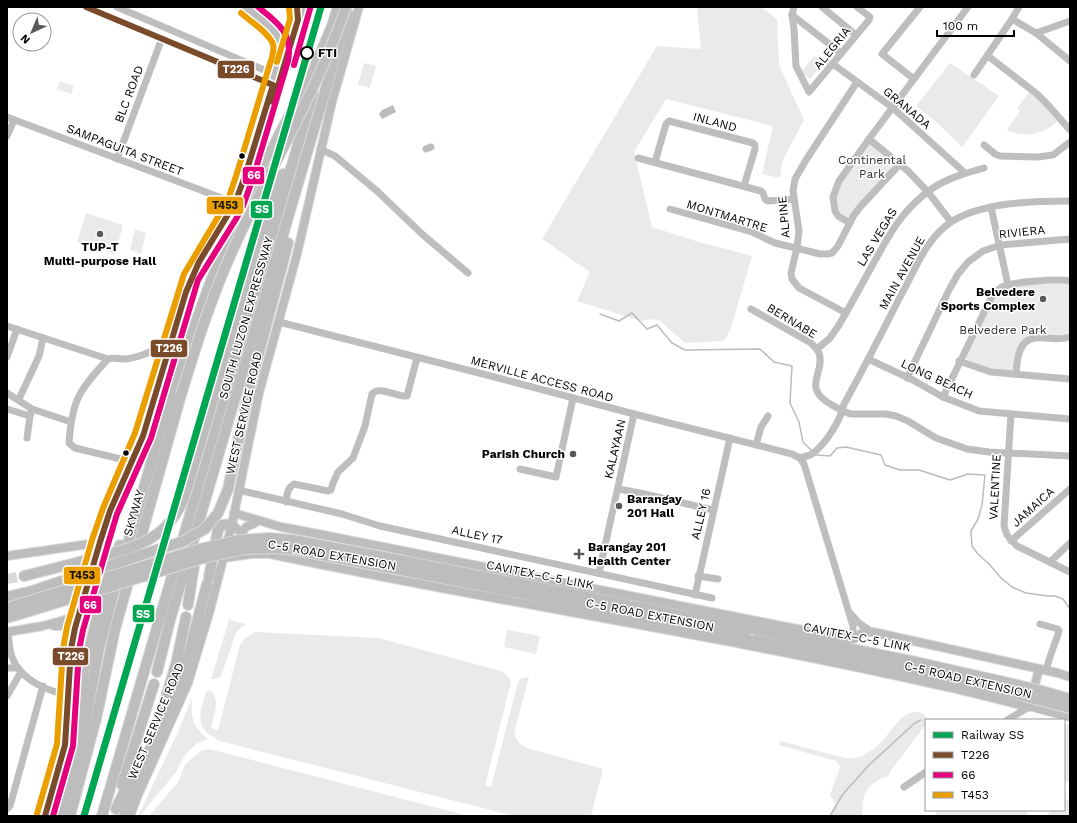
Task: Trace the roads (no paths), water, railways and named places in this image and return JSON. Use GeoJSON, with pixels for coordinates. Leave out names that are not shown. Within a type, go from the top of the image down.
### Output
{"type":"FeatureCollection","features":[{"type":"Feature","properties":{"kind":"highway","name":"SOUTH LUZON EXPRESSWAY"},"geometry":{"type":"LineString","coordinates":[[102,816],[338,7]]}},
{"type":"Feature","properties":{"kind":"highway","name":"SKYWAY"},"geometry":{"type":"LineString","coordinates":[[70,816],[96,719],[115,630],[177,393],[212,278],[246,202],[281,131],[311,76],[332,26],[338,7]]}},
{"type":"Feature","properties":{"kind":"highway","name":"SKYWAY"},"geometry":{"type":"LineString","coordinates":[[62,816],[79,755],[105,625],[144,488],[177,393],[235,245],[318,79],[339,29],[346,7]]}},
{"type":"Feature","properties":{"kind":"highway","name":"SOUTH LUZON EXPRESSWAY"},"geometry":{"type":"LineString","coordinates":[[158,672],[170,620],[350,7]]}},
{"type":"Feature","properties":{"kind":"highway"},"geometry":{"type":"LineString","coordinates":[[24,576],[145,542],[159,533],[172,520],[180,507],[266,222],[320,71]]}},
{"type":"Feature","properties":{"kind":"highway"},"geometry":{"type":"LineString","coordinates":[[7,596],[32,591],[179,543],[206,529],[216,517],[224,501],[230,480],[249,390],[288,240],[290,228],[288,217]]}},
{"type":"Feature","properties":{"kind":"highway"},"geometry":{"type":"LineString","coordinates":[[118,814],[136,781],[186,664],[208,581],[218,530],[222,524],[233,519]]}},
{"type":"Feature","properties":{"kind":"highway","name":"CAVITEX–C-5 LINK"},"geometry":{"type":"LineString","coordinates":[[7,608],[200,549],[240,540],[270,538],[293,540],[751,639],[943,677],[1025,691]]}},
{"type":"Feature","properties":{"kind":"highway","name":"SOUTH LUZON EXPRESSWAY"},"geometry":{"type":"LineString","coordinates":[[188,605],[194,566],[193,545]]}},
{"type":"Feature","properties":{"kind":"highway","name":"CAVITEX–C-5 LINK"},"geometry":{"type":"LineString","coordinates":[[7,618],[203,558],[245,549],[273,548],[403,565],[723,623],[964,672],[1025,691],[1070,699]]}},
{"type":"Feature","properties":{"kind":"highway"},"geometry":{"type":"LineString","coordinates":[[118,814],[163,707],[176,664],[186,617]]}},
{"type":"Feature","properties":{"kind":"highway"},"geometry":{"type":"LineString","coordinates":[[118,814],[126,771],[154,684]]}},
{"type":"Feature","properties":{"kind":"highway"},"geometry":{"type":"LineString","coordinates":[[1041,695],[1070,695]]}},
{"type":"Feature","properties":{"kind":"highway","name":"CAVITEX–C-5 LINK"},"geometry":{"type":"LineString","coordinates":[[1041,695],[1070,708]]}},
{"type":"Feature","properties":{"kind":"main road"},"geometry":{"type":"LineString","coordinates":[[45,816],[65,745],[82,615],[103,542],[110,511],[146,437],[170,343],[192,277],[199,262],[235,203],[246,176],[281,55],[281,43],[273,31],[246,7]]}},
{"type":"Feature","properties":{"kind":"main road"},"geometry":{"type":"LineString","coordinates":[[298,7],[298,20]]}},
{"type":"Feature","properties":{"kind":"main road"},"geometry":{"type":"LineString","coordinates":[[103,542],[160,403],[191,293],[204,265],[240,206],[253,171],[302,7]]}},
{"type":"Feature","properties":{"kind":"main road","name":"WEST SERVICE ROAD"},"geometry":{"type":"LineString","coordinates":[[130,816],[188,683],[224,558],[259,393],[297,254],[332,102],[359,7]]}},
{"type":"Feature","properties":{"kind":"main road"},"geometry":{"type":"LineString","coordinates":[[233,519],[281,527]]}},
{"type":"Feature","properties":{"kind":"main road"},"geometry":{"type":"LineString","coordinates":[[233,519],[281,527]]}},
{"type":"Feature","properties":{"kind":"main road"},"geometry":{"type":"LineString","coordinates":[[233,519],[241,533],[258,548],[270,554]]}},
{"type":"Feature","properties":{"kind":"main road"},"geometry":{"type":"LineString","coordinates":[[241,533],[246,527],[255,523]]}},
{"type":"Feature","properties":{"kind":"main road","name":"C-5 ROAD EXTENSION"},"geometry":{"type":"LineString","coordinates":[[281,527],[848,639]]}},
{"type":"Feature","properties":{"kind":"main road"},"geometry":{"type":"LineString","coordinates":[[7,556],[103,542]]}},
{"type":"Feature","properties":{"kind":"main road","name":"C-5 ROAD EXTENSION"},"geometry":{"type":"LineString","coordinates":[[224,558],[252,554],[270,554],[496,599],[809,657],[940,685],[1029,707]]}},
{"type":"Feature","properties":{"kind":"main road"},"geometry":{"type":"LineString","coordinates":[[8,632],[43,626],[82,615]]}},
{"type":"Feature","properties":{"kind":"main road"},"geometry":{"type":"LineString","coordinates":[[52,816],[72,738],[71,649],[75,628],[82,615]]}},
{"type":"Feature","properties":{"kind":"main road"},"geometry":{"type":"LineString","coordinates":[[43,626],[68,626],[75,628]]}},
{"type":"Feature","properties":{"kind":"main road"},"geometry":{"type":"LineString","coordinates":[[848,639],[854,639],[862,633],[872,632],[1058,673],[1069,679]]}},
{"type":"Feature","properties":{"kind":"main road"},"geometry":{"type":"LineString","coordinates":[[1029,707],[1042,670]]}},
{"type":"Feature","properties":{"kind":"street"},"geometry":{"type":"LineString","coordinates":[[86,7],[273,85]]}},
{"type":"Feature","properties":{"kind":"street"},"geometry":{"type":"LineString","coordinates":[[117,7],[276,75]]}},
{"type":"Feature","properties":{"kind":"street"},"geometry":{"type":"LineString","coordinates":[[794,7],[792,15],[841,53]]}},
{"type":"Feature","properties":{"kind":"street"},"geometry":{"type":"LineString","coordinates":[[822,7],[856,35]]}},
{"type":"Feature","properties":{"kind":"street","name":"ALEGRIA"},"geometry":{"type":"LineString","coordinates":[[792,15],[796,66],[808,92],[810,92],[869,20],[870,18],[857,7]]}},
{"type":"Feature","properties":{"kind":"street"},"geometry":{"type":"LineString","coordinates":[[914,79],[882,54],[920,7]]}},
{"type":"Feature","properties":{"kind":"street"},"geometry":{"type":"LineString","coordinates":[[850,223],[838,216],[835,211],[833,197],[839,181],[968,7]]}},
{"type":"Feature","properties":{"kind":"street"},"geometry":{"type":"LineString","coordinates":[[974,75],[1019,7]]}},
{"type":"Feature","properties":{"kind":"street"},"geometry":{"type":"LineString","coordinates":[[1012,19],[1036,33],[1070,61]]}},
{"type":"Feature","properties":{"kind":"street"},"geometry":{"type":"LineString","coordinates":[[1036,33],[1070,21]]}},
{"type":"Feature","properties":{"kind":"street","name":"BLC ROAD"},"geometry":{"type":"LineString","coordinates":[[117,159],[162,38]]}},
{"type":"Feature","properties":{"kind":"street"},"geometry":{"type":"LineString","coordinates":[[988,56],[1037,94],[1070,130]]}},
{"type":"Feature","properties":{"kind":"street","name":"GRANADA"},"geometry":{"type":"LineString","coordinates":[[833,64],[893,108],[965,173]]}},
{"type":"Feature","properties":{"kind":"street","name":"ALPINE"},"geometry":{"type":"LineString","coordinates":[[846,313],[794,284],[791,273],[797,248],[799,231],[793,191],[795,179],[857,82]]}},
{"type":"Feature","properties":{"kind":"street"},"geometry":{"type":"LineString","coordinates":[[7,136],[10,119]]}},
{"type":"Feature","properties":{"kind":"street","name":"SAMPAGUITA STREET"},"geometry":{"type":"LineString","coordinates":[[10,119],[235,203]]}},
{"type":"Feature","properties":{"kind":"street","name":"INLAND"},"geometry":{"type":"LineString","coordinates":[[655,162],[666,124],[669,121],[753,143],[755,145],[755,149],[744,186]]}},
{"type":"Feature","properties":{"kind":"street"},"geometry":{"type":"LineString","coordinates":[[869,139],[900,164],[928,192],[952,222]]}},
{"type":"Feature","properties":{"kind":"street"},"geometry":{"type":"LineString","coordinates":[[984,145],[1000,156],[1038,157],[1053,155],[1070,142]]}},
{"type":"Feature","properties":{"kind":"street"},"geometry":{"type":"LineString","coordinates":[[320,149],[335,156],[468,273]]}},
{"type":"Feature","properties":{"kind":"street"},"geometry":{"type":"LineString","coordinates":[[638,158],[763,192],[765,199],[768,201],[793,199]]}},
{"type":"Feature","properties":{"kind":"street","name":"MONTMARTRE"},"geometry":{"type":"LineString","coordinates":[[670,209],[742,229],[775,243],[820,254],[828,254],[832,253],[838,246],[861,206],[900,164]]}},
{"type":"Feature","properties":{"kind":"street","name":"LAS VEGAS"},"geometry":{"type":"LineString","coordinates":[[817,349],[830,338],[840,325],[897,222],[910,207],[928,192],[948,180],[965,173],[984,168]]}},
{"type":"Feature","properties":{"kind":"street","name":"MAIN AVENUE"},"geometry":{"type":"LineString","coordinates":[[800,458],[810,455],[828,438],[842,408],[926,248],[938,234],[952,222],[967,214],[991,207],[1020,202],[1070,200]]}},
{"type":"Feature","properties":{"kind":"street"},"geometry":{"type":"LineString","coordinates":[[991,207],[1008,285]]}},
{"type":"Feature","properties":{"kind":"street","name":"RIVIERA"},"geometry":{"type":"LineString","coordinates":[[907,378],[949,290],[958,274],[968,262],[990,248],[1000,245],[1070,239]]}},
{"type":"Feature","properties":{"kind":"street"},"geometry":{"type":"LineString","coordinates":[[943,397],[959,361],[994,294],[1001,287],[1052,279],[1070,281]]}},
{"type":"Feature","properties":{"kind":"street","name":"BERNABE"},"geometry":{"type":"LineString","coordinates":[[751,309],[806,339],[817,349],[820,360],[815,386],[825,401],[842,408]]}},
{"type":"Feature","properties":{"kind":"street","name":"MERVILLE ACCESS ROAD"},"geometry":{"type":"LineString","coordinates":[[279,322],[792,454],[800,458]]}},
{"type":"Feature","properties":{"kind":"street"},"geometry":{"type":"LineString","coordinates":[[7,326],[108,359],[124,359],[170,343]]}},
{"type":"Feature","properties":{"kind":"street"},"geometry":{"type":"LineString","coordinates":[[7,357],[17,330]]}},
{"type":"Feature","properties":{"kind":"street"},"geometry":{"type":"LineString","coordinates":[[1016,374],[1018,355],[1029,340],[1035,338],[1058,339],[1070,337]]}},
{"type":"Feature","properties":{"kind":"street"},"geometry":{"type":"LineString","coordinates":[[19,399],[39,356],[43,338]]}},
{"type":"Feature","properties":{"kind":"street"},"geometry":{"type":"LineString","coordinates":[[286,502],[288,490],[290,486],[294,484],[328,491],[331,490],[338,472],[353,458],[365,426],[372,394],[374,391],[378,390],[395,395],[407,396],[417,358]]}},
{"type":"Feature","properties":{"kind":"street"},"geometry":{"type":"LineString","coordinates":[[108,359],[82,390],[75,404],[69,442],[75,448],[133,462]]}},
{"type":"Feature","properties":{"kind":"street","name":"LONG BEACH"},"geometry":{"type":"LineString","coordinates":[[868,359],[943,397],[979,410],[1070,419]]}},
{"type":"Feature","properties":{"kind":"street"},"geometry":{"type":"LineString","coordinates":[[959,361],[991,372],[1070,379]]}},
{"type":"Feature","properties":{"kind":"street"},"geometry":{"type":"LineString","coordinates":[[7,393],[32,408],[71,422]]}},
{"type":"Feature","properties":{"kind":"street"},"geometry":{"type":"LineString","coordinates":[[520,469],[554,477],[556,476],[573,398]]}},
{"type":"Feature","properties":{"kind":"street"},"geometry":{"type":"LineString","coordinates":[[7,408],[30,416]]}},
{"type":"Feature","properties":{"kind":"street"},"geometry":{"type":"LineString","coordinates":[[27,438],[32,408]]}},
{"type":"Feature","properties":{"kind":"street"},"geometry":{"type":"LineString","coordinates":[[842,408],[851,414],[886,414],[896,416],[908,421],[936,438],[967,448],[989,452],[1070,456]]}},
{"type":"Feature","properties":{"kind":"street","name":"KALAYAAN"},"geometry":{"type":"LineString","coordinates":[[599,573],[634,414]]}},
{"type":"Feature","properties":{"kind":"street","name":"VALENTINE"},"geometry":{"type":"LineString","coordinates":[[1011,414],[1004,526],[1011,541]]}},
{"type":"Feature","properties":{"kind":"street"},"geometry":{"type":"LineString","coordinates":[[756,445],[761,427],[768,416]]}},
{"type":"Feature","properties":{"kind":"street","name":"ALLEY 16"},"geometry":{"type":"LineString","coordinates":[[695,595],[698,576],[730,438]]}},
{"type":"Feature","properties":{"kind":"street"},"geometry":{"type":"LineString","coordinates":[[800,458],[804,464],[849,612],[854,631],[853,636],[848,639]]}},
{"type":"Feature","properties":{"kind":"street"},"geometry":{"type":"LineString","coordinates":[[618,489],[713,510]]}},
{"type":"Feature","properties":{"kind":"street","name":"JAMAICA"},"geometry":{"type":"LineString","coordinates":[[1011,541],[1070,489]]}},
{"type":"Feature","properties":{"kind":"street","name":"ALLEY 17"},"geometry":{"type":"LineString","coordinates":[[238,490],[342,514],[386,527],[712,598]]}},
{"type":"Feature","properties":{"kind":"street"},"geometry":{"type":"LineString","coordinates":[[1011,541],[1017,546],[1070,572]]}},
{"type":"Feature","properties":{"kind":"street"},"geometry":{"type":"LineString","coordinates":[[1050,562],[1070,543]]}},
{"type":"Feature","properties":{"kind":"street"},"geometry":{"type":"LineString","coordinates":[[698,576],[718,579]]}},
{"type":"Feature","properties":{"kind":"street"},"geometry":{"type":"LineString","coordinates":[[849,612],[872,632]]}},
{"type":"Feature","properties":{"kind":"street"},"geometry":{"type":"LineString","coordinates":[[1040,624],[1058,629],[1059,631],[1054,648],[1042,670]]}},
{"type":"Feature","properties":{"kind":"street"},"geometry":{"type":"LineString","coordinates":[[8,632],[12,656],[19,670],[30,680],[72,696]]}},
{"type":"Feature","properties":{"kind":"street"},"geometry":{"type":"LineString","coordinates":[[7,668],[19,670]]}},
{"type":"Feature","properties":{"kind":"street"},"geometry":{"type":"LineString","coordinates":[[7,696],[19,670]]}},
{"type":"Feature","properties":{"kind":"street"},"geometry":{"type":"LineString","coordinates":[[7,809],[10,806],[43,686]]}},
{"type":"Feature","properties":{"kind":"street"},"geometry":{"type":"LineString","coordinates":[[1009,719],[1029,707]]}},
{"type":"Feature","properties":{"kind":"street","name":"C-5 ROAD EXTENSION"},"geometry":{"type":"LineString","coordinates":[[1029,707],[1070,718]]}},
{"type":"Feature","properties":{"kind":"street"},"geometry":{"type":"LineString","coordinates":[[904,787],[925,773]]}},
{"type":"Feature","properties":{"kind":"waterway"},"geometry":{"type":"LineString","coordinates":[[600,314],[619,321],[632,313],[647,329],[657,325],[672,343],[685,350],[760,349],[774,362],[792,366],[790,403],[799,422],[803,442],[812,451]]}},
{"type":"Feature","properties":{"kind":"waterway"},"geometry":{"type":"LineString","coordinates":[[816,455],[830,456],[837,448],[846,447],[881,455],[885,465],[900,470],[919,470],[950,480],[968,474],[985,475],[982,505],[978,519],[971,531],[972,546],[1001,578],[1012,587],[1026,593],[1055,596],[1063,599],[1070,609]]}},
{"type":"Feature","properties":{"kind":"waterway"},"geometry":{"type":"LineString","coordinates":[[830,816],[843,794],[869,765],[915,723],[921,720]]}},
{"type":"Feature","properties":{"kind":"tunnel"},"geometry":{"type":"LineString","coordinates":[[7,579],[24,576]]}},
{"type":"Feature","properties":{"kind":"rail line","name":"SS"},"geometry":{"type":"LineString","coordinates":[[84,816],[321,7]]}},
{"type":"Feature","properties":{"kind":"place","name":"FTI"},"geometry":{"type":"Point","coordinates":[307,53]}},
{"type":"Feature","properties":{"kind":"place","name":"TUP-T Multi-purpose Hall"},"geometry":{"type":"Point","coordinates":[100,234]}},
{"type":"Feature","properties":{"kind":"place","name":"Belvedere Sports Complex"},"geometry":{"type":"Point","coordinates":[1043,299]}},
{"type":"Feature","properties":{"kind":"place","name":"Parish Church"},"geometry":{"type":"Point","coordinates":[573,454]}},
{"type":"Feature","properties":{"kind":"place","name":"Barangay 201 Hall"},"geometry":{"type":"Point","coordinates":[619,506]}},
{"type":"Feature","properties":{"kind":"place","name":"Barangay 201 Health Center"},"geometry":{"type":"Point","coordinates":[579,554]}},
{"type":"Feature","properties":{"kind":"park label","name":"Continental Park"},"geometry":{"type":"Point","coordinates":[872,167]}},
{"type":"Feature","properties":{"kind":"park label","name":"Belvedere Park"},"geometry":{"type":"Point","coordinates":[1003,330]}}]}
